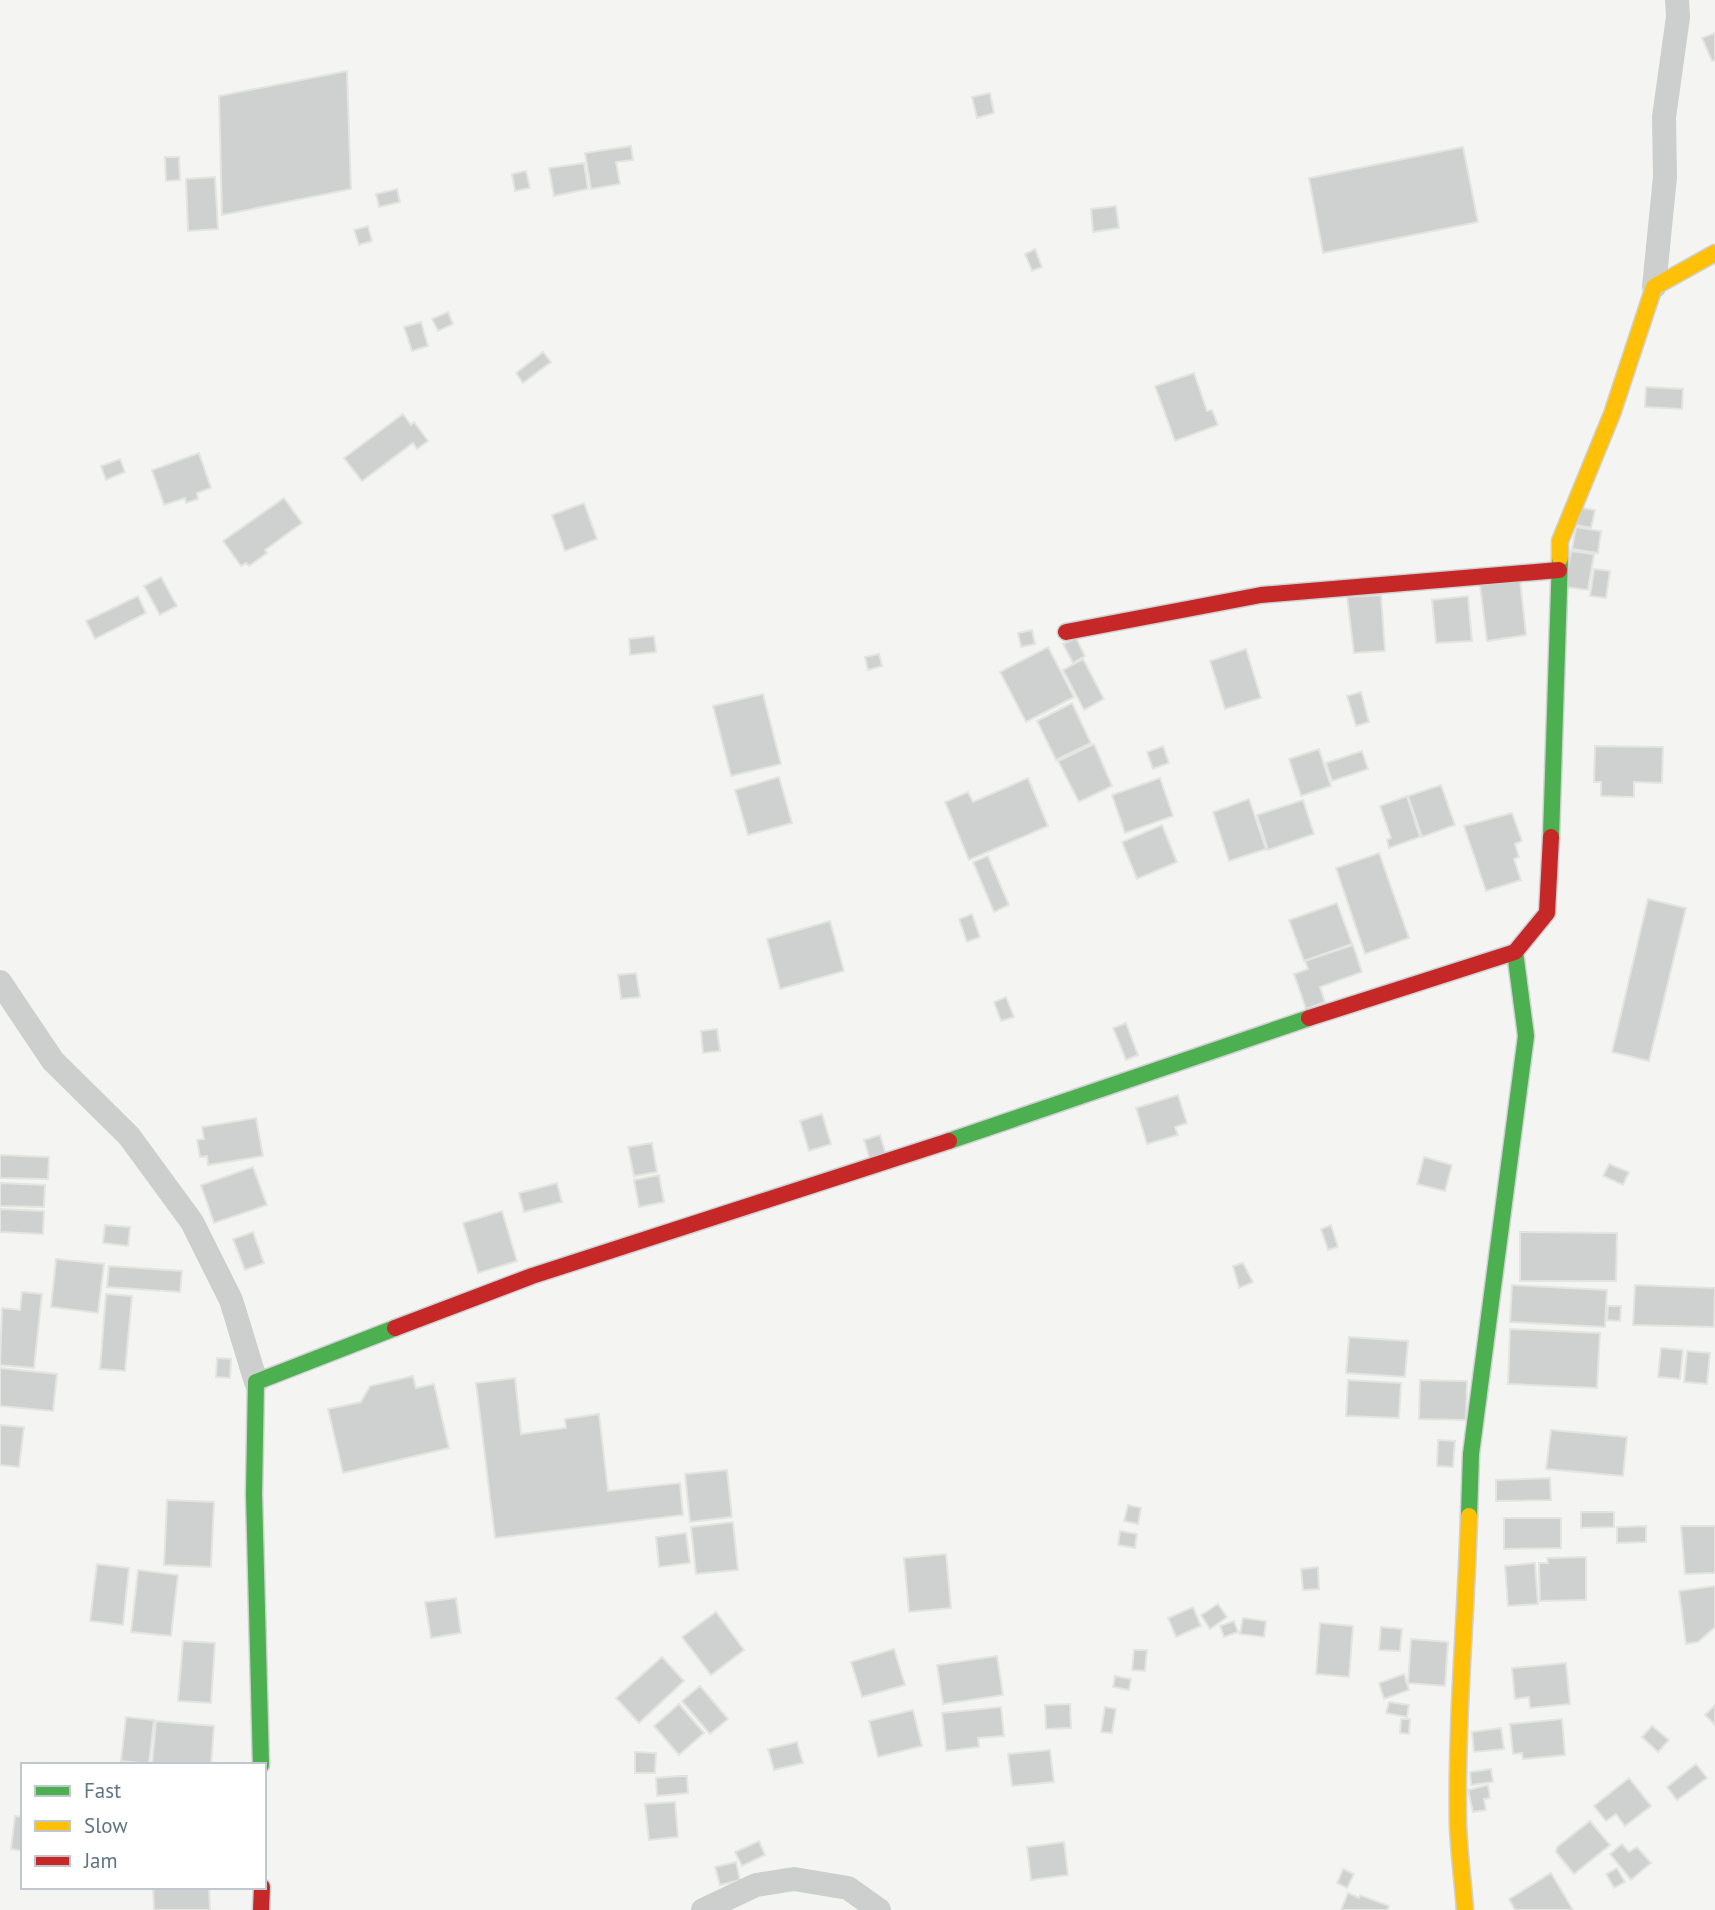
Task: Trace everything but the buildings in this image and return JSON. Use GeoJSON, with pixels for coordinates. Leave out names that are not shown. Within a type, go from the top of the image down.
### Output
{"type":"FeatureCollection","features":[{"type":"Feature","properties":{"kind":"street"},"geometry":{"type":"LineString","coordinates":[[256,1382],[532,1276],[913,1154],[1232,1042],[1515,952],[1547,913],[1556,756],[1560,541],[1612,414],[1654,287],[1665,177],[1664,117],[1677,0]]}},
{"type":"Feature","properties":{"kind":"street"},"geometry":{"type":"LineString","coordinates":[[1654,287],[1715,253]]}},
{"type":"Feature","properties":{"kind":"street"},"geometry":{"type":"LineString","coordinates":[[1066,632],[1261,595],[1559,570]]}},
{"type":"Feature","properties":{"kind":"street"},"geometry":{"type":"LineString","coordinates":[[1465,1910],[1459,1800],[1461,1655],[1466,1619],[1471,1454],[1526,1036],[1515,952]]}},
{"type":"Feature","properties":{"kind":"street"},"geometry":{"type":"LineString","coordinates":[[0,982],[52,1061],[129,1136],[191,1222],[231,1300],[256,1382],[254,1494],[261,1763]]}},
{"type":"Feature","properties":{"kind":"street"},"geometry":{"type":"LineString","coordinates":[[703,1910],[756,1885],[794,1879],[848,1888],[879,1910]]}},
{"type":"Feature","properties":{"kind":"street"},"geometry":{"type":"LineString","coordinates":[[261,1910],[262,1889]]}},
{"type":"Feature","properties":{"kind":"traffic: fast"},"geometry":{"type":"LineString","coordinates":[[1551,837],[1560,558]]}},
{"type":"Feature","properties":{"kind":"traffic: fast"},"geometry":{"type":"LineString","coordinates":[[1469,1516],[1471,1454],[1526,1036],[1515,952]]}},
{"type":"Feature","properties":{"kind":"traffic: fast"},"geometry":{"type":"LineString","coordinates":[[949,1141],[1309,1018]]}},
{"type":"Feature","properties":{"kind":"traffic: fast"},"geometry":{"type":"LineString","coordinates":[[261,1763],[254,1494],[256,1382],[395,1328]]}},
{"type":"Feature","properties":{"kind":"traffic: slow"},"geometry":{"type":"LineString","coordinates":[[1560,558],[1560,541],[1612,414],[1654,287],[1715,253]]}},
{"type":"Feature","properties":{"kind":"traffic: slow"},"geometry":{"type":"LineString","coordinates":[[1465,1910],[1458,1786],[1469,1516]]}},
{"type":"Feature","properties":{"kind":"traffic: jam"},"geometry":{"type":"LineString","coordinates":[[1066,632],[1261,595],[1559,570]]}},
{"type":"Feature","properties":{"kind":"traffic: jam"},"geometry":{"type":"LineString","coordinates":[[1309,1018],[1515,952],[1547,913],[1551,837]]}},
{"type":"Feature","properties":{"kind":"traffic: jam"},"geometry":{"type":"LineString","coordinates":[[395,1328],[532,1276],[949,1141]]}},
{"type":"Feature","properties":{"kind":"traffic: jam"},"geometry":{"type":"LineString","coordinates":[[261,1910],[262,1889]]}}]}
